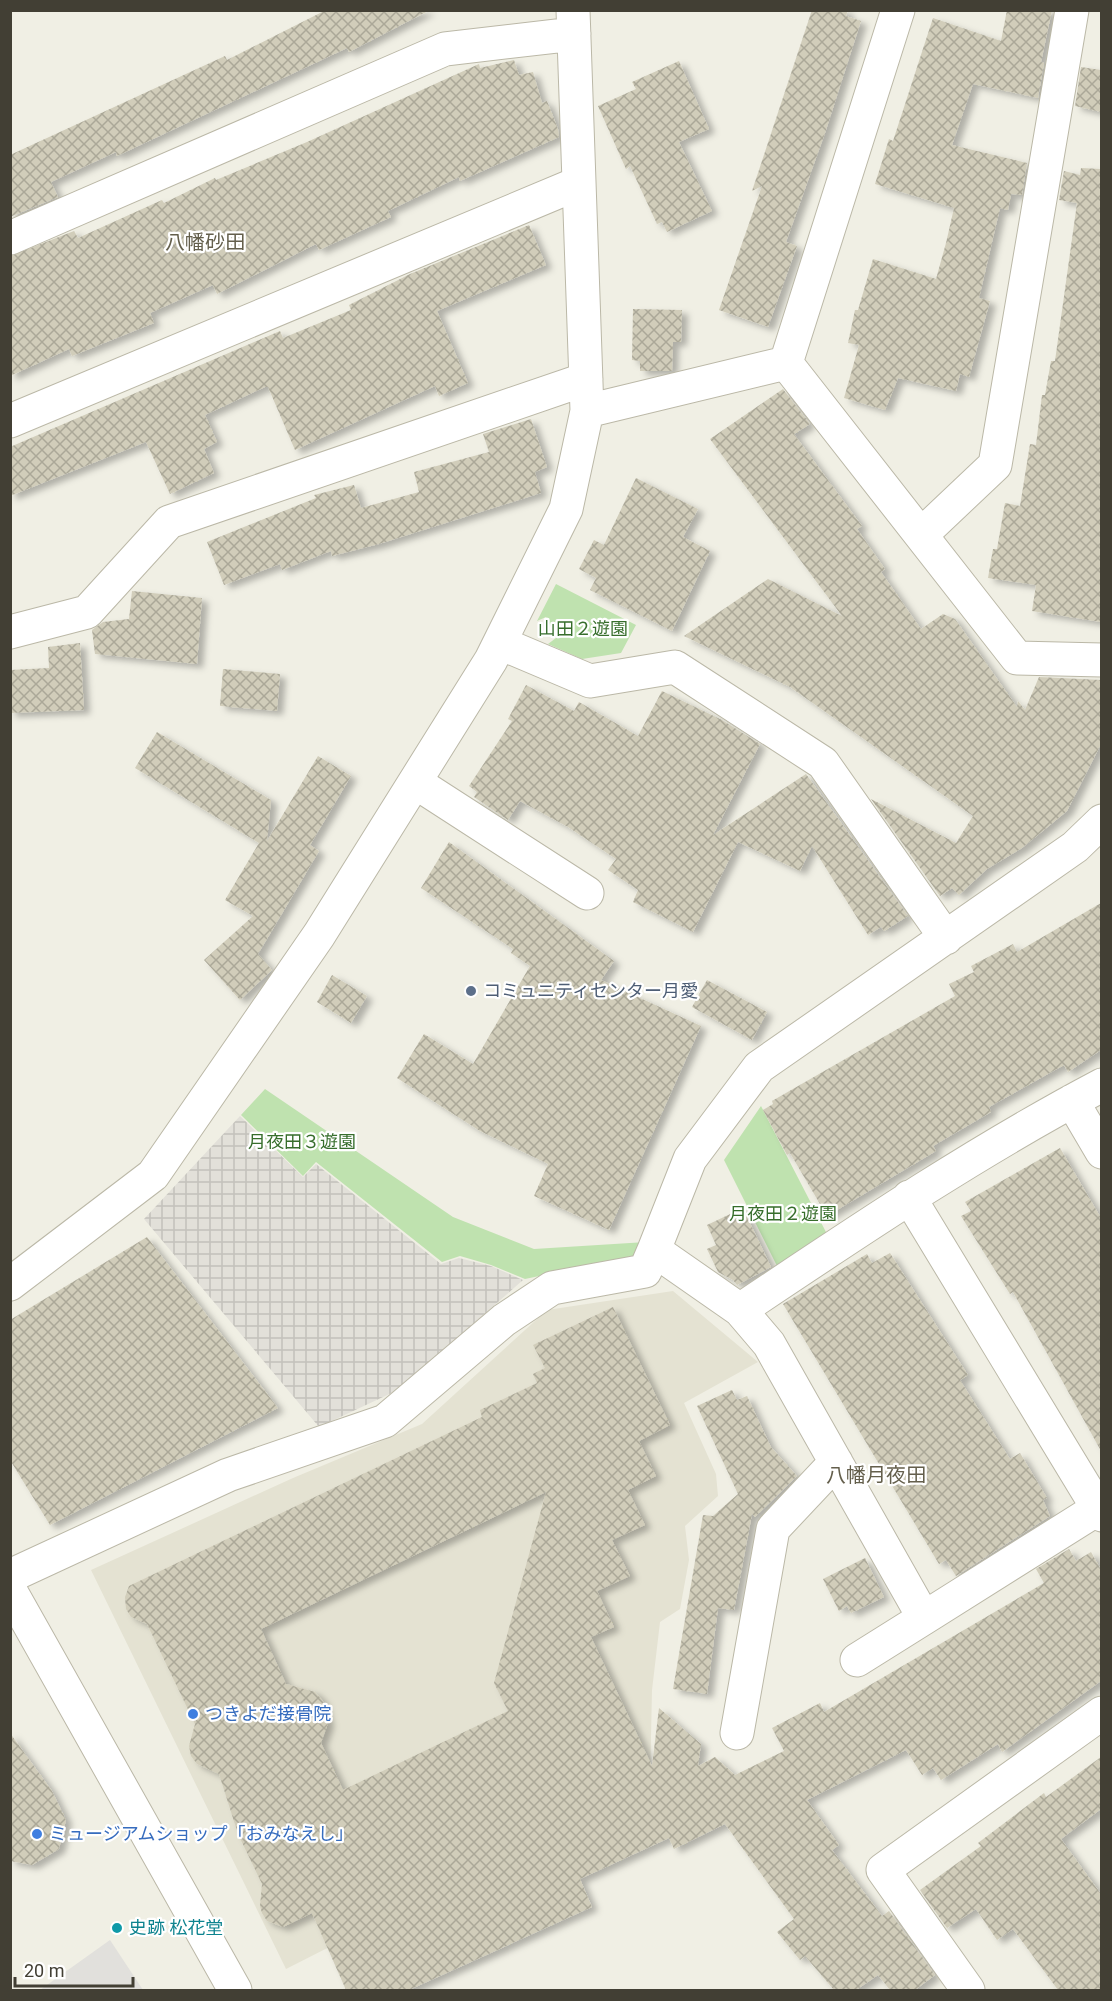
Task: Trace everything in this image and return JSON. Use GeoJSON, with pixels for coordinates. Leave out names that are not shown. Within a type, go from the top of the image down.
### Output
{"type":"FeatureCollection","features":[{"type":"Feature","properties":{"kind":"street"},"geometry":{"type":"LineString","coordinates":[[786,363],[898,10]]}},
{"type":"Feature","properties":{"kind":"street"},"geometry":{"type":"LineString","coordinates":[[921,535],[995,465],[1072,10]]}},
{"type":"Feature","properties":{"kind":"street"},"geometry":{"type":"LineString","coordinates":[[10,238],[445,49],[573,22],[587,411],[566,509],[500,643],[415,782],[319,935],[153,1175],[10,1284]]}},
{"type":"Feature","properties":{"kind":"street"},"geometry":{"type":"LineString","coordinates":[[10,421],[579,183]]}},
{"type":"Feature","properties":{"kind":"street"},"geometry":{"type":"LineString","coordinates":[[587,411],[786,363]]}},
{"type":"Feature","properties":{"kind":"street"},"geometry":{"type":"LineString","coordinates":[[786,363],[1017,658],[1101,660]]}},
{"type":"Feature","properties":{"kind":"street"},"geometry":{"type":"LineString","coordinates":[[10,632],[87,612],[169,522],[586,379]]}},
{"type":"Feature","properties":{"kind":"street"},"geometry":{"type":"LineString","coordinates":[[500,643],[590,681],[675,667],[824,763],[946,938]]}},
{"type":"Feature","properties":{"kind":"street"},"geometry":{"type":"LineString","coordinates":[[415,782],[587,893]]}},
{"type":"Feature","properties":{"kind":"street"},"geometry":{"type":"LineString","coordinates":[[10,1576],[228,1475],[385,1421],[504,1320],[552,1288],[645,1271],[690,1159],[759,1067],[1075,847],[1101,821]]}},
{"type":"Feature","properties":{"kind":"street"},"geometry":{"type":"LineString","coordinates":[[740,1310],[909,1197],[1025,1125],[1101,1085]]}},
{"type":"Feature","properties":{"kind":"street"},"geometry":{"type":"LineString","coordinates":[[1072,1101],[1101,1152]]}},
{"type":"Feature","properties":{"kind":"street"},"geometry":{"type":"LineString","coordinates":[[857,1660],[1100,1510],[909,1197]]}},
{"type":"Feature","properties":{"kind":"street"},"geometry":{"type":"LineString","coordinates":[[654,1250],[740,1310],[769,1344],[924,1618]]}},
{"type":"Feature","properties":{"kind":"street"},"geometry":{"type":"LineString","coordinates":[[737,1733],[773,1529],[836,1462]]}},
{"type":"Feature","properties":{"kind":"street"},"geometry":{"type":"LineString","coordinates":[[10,1590],[235,1990]]}},
{"type":"Feature","properties":{"kind":"street"},"geometry":{"type":"LineString","coordinates":[[968,1990],[883,1870],[1101,1713]]}},
{"type":"Feature","properties":{"kind":"shaded area"},"geometry":{"type":"Polygon","coordinates":[[[240,1116],[303,1177],[316,1164],[441,1264],[459,1258],[491,1266],[523,1280],[398,1390],[319,1427],[144,1219],[240,1116]]]}},
{"type":"Feature","properties":{"kind":"shaded area"},"geometry":{"type":"Polygon","coordinates":[[[673,1291],[758,1362],[684,1403],[716,1474],[718,1496],[685,1526],[689,1560],[680,1609],[660,1622],[652,1690],[650,1784],[286,1969],[91,1570],[293,1478],[422,1424],[547,1310],[673,1291]]]}},
{"type":"Feature","properties":{"kind":"shaded area"},"geometry":{"type":"Polygon","coordinates":[[[110,1940],[143,1990],[40,1990],[110,1940]]]}},
{"type":"Feature","properties":{"kind":"green space","name":"山田２遊園"},"geometry":{"type":"Polygon","coordinates":[[[556,584],[636,625],[621,653],[582,659],[548,644],[556,638],[546,617],[537,621],[556,584]]]}},
{"type":"Feature","properties":{"kind":"green space","name":"月夜田３遊園"},"geometry":{"type":"Polygon","coordinates":[[[265,1089],[453,1217],[534,1249],[646,1242],[639,1255],[525,1279],[491,1265],[460,1256],[442,1262],[316,1162],[303,1176],[241,1115],[265,1089]]]}},
{"type":"Feature","properties":{"kind":"green space","name":"月夜田２遊園"},"geometry":{"type":"Polygon","coordinates":[[[761,1106],[828,1236],[777,1266],[724,1160],[761,1106]]]}},
{"type":"Feature","properties":{"kind":"building"},"geometry":{"type":"Polygon","coordinates":[[[326,10],[430,10],[349,52],[347,48],[117,156],[116,152],[51,182],[58,197],[10,217],[10,155],[225,56],[227,60],[326,10]]]}},
{"type":"Feature","properties":{"kind":"building"},"geometry":{"type":"Polygon","coordinates":[[[812,10],[848,10],[846,16],[861,21],[825,133],[786,242],[797,246],[768,327],[719,310],[762,186],[752,191],[812,10]]]}},
{"type":"Feature","properties":{"kind":"building"},"geometry":{"type":"Polygon","coordinates":[[[1007,10],[1052,10],[1041,62],[1044,63],[1038,98],[973,84],[952,145],[1027,163],[1022,195],[1011,194],[1008,210],[1000,208],[979,298],[990,301],[969,377],[960,374],[956,391],[898,378],[885,410],[844,398],[859,345],[848,343],[855,310],[858,310],[873,259],[936,279],[946,243],[954,208],[875,184],[889,139],[893,141],[933,18],[1001,41],[1007,10]]]}},
{"type":"Feature","properties":{"kind":"building"},"geometry":{"type":"Polygon","coordinates":[[[514,60],[519,75],[533,72],[542,103],[547,101],[559,137],[460,181],[459,177],[388,211],[391,217],[319,250],[316,244],[217,294],[213,285],[150,313],[154,323],[72,356],[69,349],[10,376],[10,256],[74,231],[78,238],[162,200],[164,203],[215,178],[216,180],[307,142],[479,64],[480,68],[514,60]]]}},
{"type":"Feature","properties":{"kind":"building"},"geometry":{"type":"Polygon","coordinates":[[[679,61],[709,129],[679,142],[712,211],[667,232],[662,222],[657,224],[630,166],[626,169],[598,106],[636,89],[632,82],[679,61]]]}},
{"type":"Feature","properties":{"kind":"building"},"geometry":{"type":"Polygon","coordinates":[[[1081,67],[1101,70],[1101,112],[1075,106],[1081,67]]]}},
{"type":"Feature","properties":{"kind":"building"},"geometry":{"type":"Polygon","coordinates":[[[1081,168],[1101,169],[1101,622],[1032,611],[1036,585],[988,578],[993,549],[997,549],[1005,503],[1020,506],[1030,444],[1036,445],[1042,395],[1045,395],[1051,361],[1055,361],[1077,203],[1059,200],[1064,171],[1080,175],[1081,168]]]}},
{"type":"Feature","properties":{"kind":"building"},"geometry":{"type":"Polygon","coordinates":[[[529,225],[546,265],[437,311],[468,383],[439,396],[435,386],[295,450],[268,387],[265,387],[205,415],[217,442],[204,449],[214,473],[170,494],[146,442],[10,496],[10,447],[280,331],[283,338],[351,310],[349,305],[410,274],[529,225]]]}},
{"type":"Feature","properties":{"kind":"building"},"geometry":{"type":"Polygon","coordinates":[[[633,309],[682,310],[681,342],[673,342],[672,371],[640,371],[640,361],[632,360],[633,309]]]}},
{"type":"Feature","properties":{"kind":"building"},"geometry":{"type":"Polygon","coordinates":[[[783,389],[810,424],[794,434],[862,526],[857,529],[885,569],[881,572],[921,629],[943,614],[955,619],[1017,707],[1018,701],[1025,710],[1039,677],[1101,680],[1101,744],[1067,811],[1022,848],[987,869],[959,895],[952,888],[940,896],[871,799],[956,843],[973,816],[790,687],[684,636],[768,579],[842,616],[710,439],[783,389]]]}},
{"type":"Feature","properties":{"kind":"building"},"geometry":{"type":"Polygon","coordinates":[[[531,419],[547,467],[535,472],[541,493],[379,544],[332,556],[331,551],[282,570],[280,564],[224,585],[207,542],[316,498],[314,495],[354,485],[361,508],[419,492],[414,472],[489,452],[483,434],[531,419]]]}},
{"type":"Feature","properties":{"kind":"building"},"geometry":{"type":"Polygon","coordinates":[[[636,478],[698,509],[683,537],[710,551],[672,631],[590,590],[596,578],[579,569],[594,540],[604,545],[636,478]]]}},
{"type":"Feature","properties":{"kind":"building"},"geometry":{"type":"Polygon","coordinates":[[[132,591],[202,598],[197,664],[95,654],[92,630],[103,622],[129,619],[132,591]]]}},
{"type":"Feature","properties":{"kind":"building"},"geometry":{"type":"Polygon","coordinates":[[[80,643],[84,710],[10,713],[10,670],[49,668],[48,647],[80,643]]]}},
{"type":"Feature","properties":{"kind":"building"},"geometry":{"type":"Polygon","coordinates":[[[223,669],[280,674],[277,711],[220,706],[223,669]]]}},
{"type":"Feature","properties":{"kind":"building"},"geometry":{"type":"Polygon","coordinates":[[[526,685],[574,711],[579,702],[638,736],[662,691],[722,720],[760,744],[713,835],[806,774],[908,916],[884,931],[881,927],[868,935],[812,846],[800,871],[738,842],[693,932],[633,902],[638,890],[608,870],[616,859],[568,827],[520,801],[508,820],[474,797],[477,792],[469,786],[512,721],[508,719],[526,685]]]}},
{"type":"Feature","properties":{"kind":"building"},"geometry":{"type":"Polygon","coordinates":[[[157,732],[271,800],[267,841],[318,756],[351,776],[310,845],[319,851],[258,954],[272,970],[240,1000],[204,960],[253,916],[225,900],[259,843],[135,768],[157,732]]]}},
{"type":"Feature","properties":{"kind":"building"},"geometry":{"type":"Polygon","coordinates":[[[449,842],[614,961],[601,980],[701,1026],[609,1230],[534,1196],[548,1164],[480,1131],[397,1078],[424,1034],[473,1064],[530,966],[511,953],[513,949],[421,888],[449,842]]]}},
{"type":"Feature","properties":{"kind":"building"},"geometry":{"type":"Polygon","coordinates":[[[1101,903],[1101,1050],[1068,1072],[1064,1065],[989,1107],[991,1112],[933,1146],[936,1151],[827,1216],[790,1153],[787,1155],[763,1110],[773,1104],[772,1101],[955,996],[949,984],[974,972],[971,966],[1013,944],[1017,952],[1101,903]]]}},
{"type":"Feature","properties":{"kind":"building"},"geometry":{"type":"Polygon","coordinates":[[[332,975],[367,996],[351,1023],[317,1002],[332,975]]]}},
{"type":"Feature","properties":{"kind":"building"},"geometry":{"type":"Polygon","coordinates":[[[707,980],[767,1012],[752,1040],[692,1007],[707,980]]]}},
{"type":"Feature","properties":{"kind":"building"},"geometry":{"type":"Polygon","coordinates":[[[1060,1148],[1101,1218],[1101,1451],[1013,1292],[1010,1294],[961,1216],[971,1211],[965,1202],[1060,1148]]]}},
{"type":"Feature","properties":{"kind":"building"},"geometry":{"type":"Polygon","coordinates":[[[743,1208],[771,1267],[737,1285],[733,1280],[718,1272],[707,1249],[716,1245],[707,1225],[743,1208]]]}},
{"type":"Feature","properties":{"kind":"building"},"geometry":{"type":"Polygon","coordinates":[[[147,1237],[278,1408],[50,1525],[10,1460],[10,1320],[147,1237]]]}},
{"type":"Feature","properties":{"kind":"building"},"geometry":{"type":"Polygon","coordinates":[[[890,1253],[968,1375],[960,1380],[1010,1459],[1020,1453],[1047,1498],[1043,1500],[1050,1516],[956,1576],[946,1560],[939,1564],[783,1304],[867,1254],[872,1263],[890,1253]]]}},
{"type":"Feature","properties":{"kind":"building"},"geometry":{"type":"Polygon","coordinates":[[[613,1307],[670,1425],[639,1441],[656,1476],[628,1490],[645,1525],[612,1540],[630,1576],[597,1591],[614,1627],[591,1637],[652,1766],[659,1708],[701,1744],[698,1766],[715,1757],[735,1775],[784,1751],[772,1728],[820,1703],[824,1712],[1044,1583],[1036,1569],[1069,1549],[1076,1561],[1091,1552],[1101,1570],[1101,1681],[1002,1752],[998,1744],[941,1780],[933,1768],[922,1775],[906,1750],[807,1800],[839,1845],[832,1850],[882,1916],[889,1911],[935,1975],[915,1990],[890,1990],[878,1975],[856,1990],[834,1990],[805,1956],[800,1960],[777,1932],[794,1919],[725,1824],[674,1849],[669,1838],[580,1879],[592,1907],[409,1990],[346,1990],[312,1913],[283,1927],[267,1921],[262,1913],[260,1906],[262,1884],[238,1834],[219,1774],[197,1764],[191,1756],[189,1746],[195,1724],[147,1624],[131,1617],[126,1609],[125,1597],[129,1586],[482,1417],[480,1410],[537,1383],[533,1374],[545,1368],[533,1345],[613,1307]],[[546,1492],[261,1629],[286,1684],[315,1692],[323,1701],[328,1723],[321,1743],[343,1790],[508,1711],[494,1683],[546,1492]]]}},
{"type":"Feature","properties":{"kind":"building"},"geometry":{"type":"Polygon","coordinates":[[[732,1390],[737,1400],[747,1396],[771,1447],[797,1476],[755,1517],[752,1514],[734,1610],[718,1608],[707,1694],[673,1689],[703,1515],[713,1516],[738,1494],[697,1406],[732,1390]]]}},
{"type":"Feature","properties":{"kind":"building"},"geometry":{"type":"Polygon","coordinates":[[[865,1558],[884,1597],[851,1613],[847,1606],[839,1611],[823,1579],[865,1558]]]}},
{"type":"Feature","properties":{"kind":"building","name":"ミュージアムショップ「おみなえし」"},"geometry":{"type":"Polygon","coordinates":[[[10,1733],[52,1791],[66,1820],[59,1849],[32,1865],[10,1861],[10,1733]]]}},
{"type":"Feature","properties":{"kind":"building"},"geometry":{"type":"Polygon","coordinates":[[[1101,1757],[1101,1809],[1061,1839],[1101,1894],[1101,1990],[1058,1990],[1013,1929],[997,1940],[976,1909],[947,1928],[920,1890],[981,1846],[978,1843],[1044,1793],[1046,1797],[1101,1757]]]}},
{"type":"Feature","properties":{"kind":"place","name":"コミュニティセンター月愛"},"geometry":{"type":"Point","coordinates":[471,991]}},
{"type":"Feature","properties":{"kind":"place","name":"つきよだ接骨院"},"geometry":{"type":"Point","coordinates":[193,1714]}},
{"type":"Feature","properties":{"kind":"place","name":"ミュージアムショップ「おみなえし」"},"geometry":{"type":"Point","coordinates":[37,1834]}},
{"type":"Feature","properties":{"kind":"place","name":"史跡 松花堂"},"geometry":{"type":"Point","coordinates":[117,1928]}},
{"type":"Feature","properties":{"kind":"district","name":"八幡砂田"},"geometry":{"type":"Point","coordinates":[205,242]}},
{"type":"Feature","properties":{"kind":"district","name":"八幡月夜田"},"geometry":{"type":"Point","coordinates":[876,1475]}}]}
